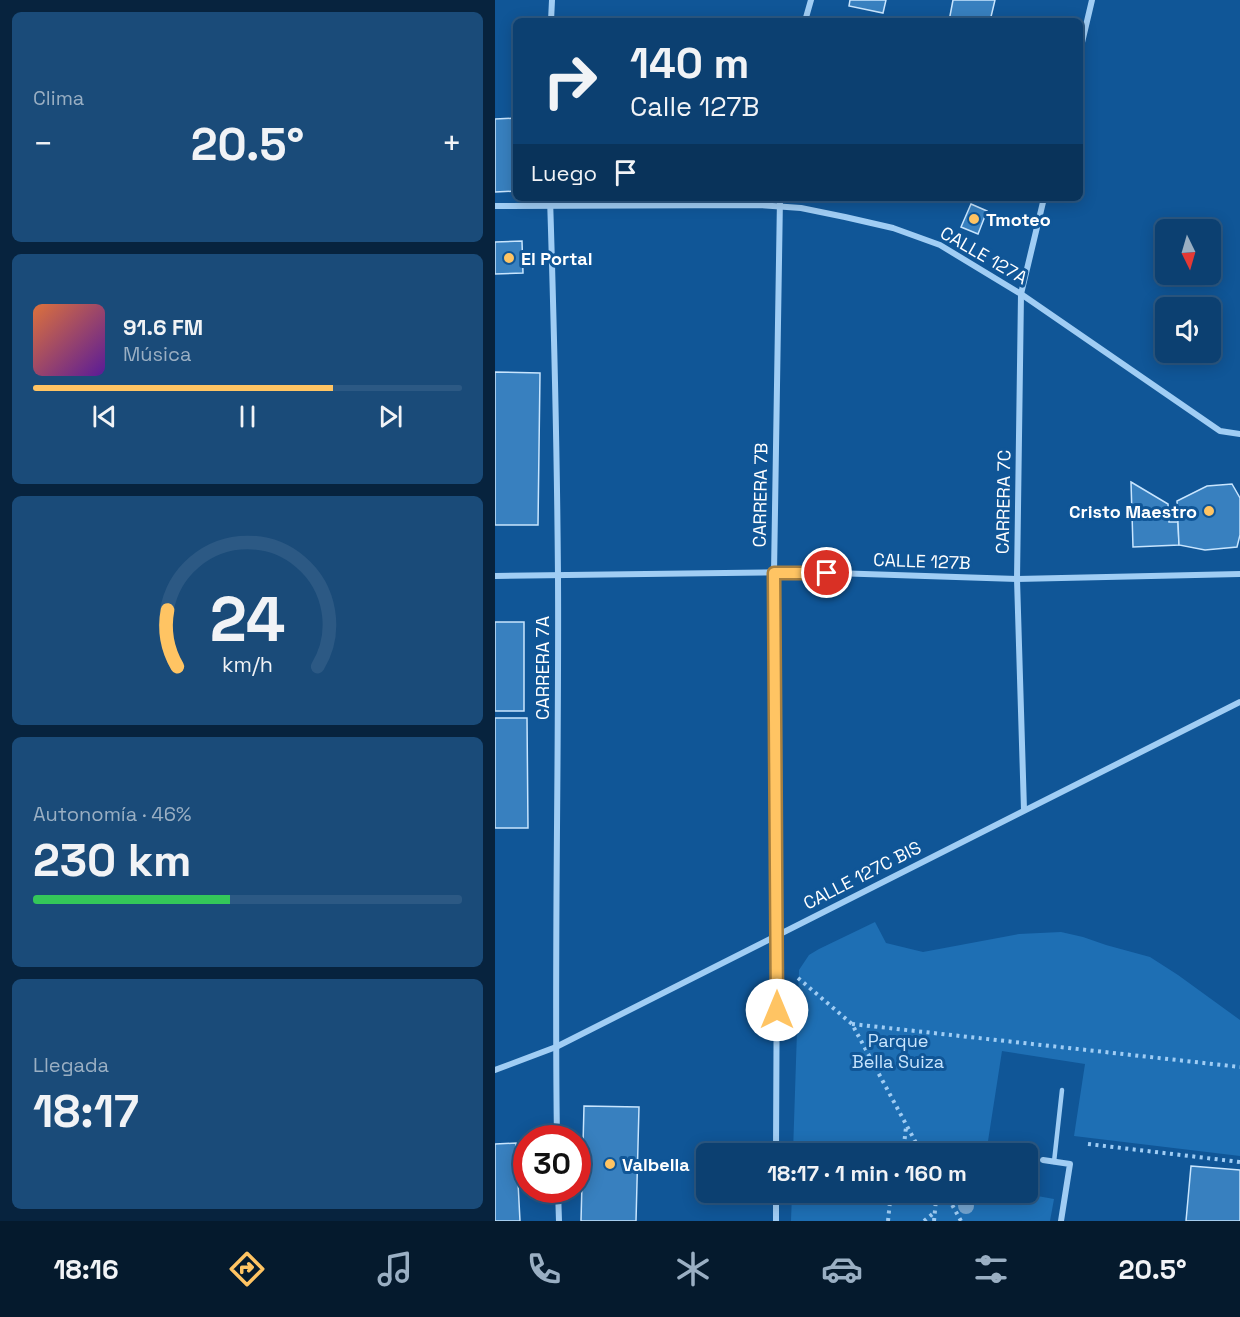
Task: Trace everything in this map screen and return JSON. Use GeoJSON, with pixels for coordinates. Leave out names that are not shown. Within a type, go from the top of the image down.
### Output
{"type":"FeatureCollection","features":[{"type":"Feature","properties":{"kind":"street"},"geometry":{"type":"LineString","coordinates":[[551,18],[552,0]]}},
{"type":"Feature","properties":{"kind":"street"},"geometry":{"type":"LineString","coordinates":[[806,18],[811,0]]}},
{"type":"Feature","properties":{"kind":"street"},"geometry":{"type":"LineString","coordinates":[[1083,38],[1092,0]]}},
{"type":"Feature","properties":{"kind":"street","name":"CALLE 127A"},"geometry":{"type":"LineString","coordinates":[[495,206],[550,201],[780,206],[801,208],[893,228],[940,245],[1021,294],[1220,430],[1240,434]]}},
{"type":"Feature","properties":{"kind":"street","name":"CARRERA 7A"},"geometry":{"type":"LineString","coordinates":[[550,201],[558,576],[557,1125]]}},
{"type":"Feature","properties":{"kind":"street","name":"CARRERA 7B"},"geometry":{"type":"LineString","coordinates":[[776,1143],[774,573],[780,201]]}},
{"type":"Feature","properties":{"kind":"street","name":"CARRERA 7C"},"geometry":{"type":"LineString","coordinates":[[1024,810],[1017,579],[1021,294],[1043,201]]}},
{"type":"Feature","properties":{"kind":"street","name":"CALLE 127B"},"geometry":{"type":"LineString","coordinates":[[495,576],[803,572],[1017,579],[1240,574]]}},
{"type":"Feature","properties":{"kind":"street","name":"CALLE 127C BIS"},"geometry":{"type":"LineString","coordinates":[[495,1070],[556,1047],[1240,702]]}},
{"type":"Feature","properties":{"kind":"street"},"geometry":{"type":"LineString","coordinates":[[1043,1160],[1070,1164],[1061,1221]]}},
{"type":"Feature","properties":{"kind":"street"},"geometry":{"type":"LineString","coordinates":[[558,1203],[559,1221]]}},
{"type":"Feature","properties":{"kind":"street"},"geometry":{"type":"LineString","coordinates":[[776,1203],[776,1221]]}},
{"type":"Feature","properties":{"kind":"lane"},"geometry":{"type":"LineString","coordinates":[[1054,1162],[1062,1090]]}},
{"type":"Feature","properties":{"kind":"path"},"geometry":{"type":"LineString","coordinates":[[798,978],[852,1024],[915,1143]]}},
{"type":"Feature","properties":{"kind":"path"},"geometry":{"type":"LineString","coordinates":[[852,1024],[1240,1067]]}},
{"type":"Feature","properties":{"kind":"path"},"geometry":{"type":"LineString","coordinates":[[904,1143],[906,1127]]}},
{"type":"Feature","properties":{"kind":"path"},"geometry":{"type":"LineString","coordinates":[[1088,1144],[1240,1162]]}},
{"type":"Feature","properties":{"kind":"path"},"geometry":{"type":"LineString","coordinates":[[888,1221],[890,1203]]}},
{"type":"Feature","properties":{"kind":"path"},"geometry":{"type":"LineString","coordinates":[[934,1221],[936,1203]]}},
{"type":"Feature","properties":{"kind":"path"},"geometry":{"type":"LineString","coordinates":[[951,1203],[961,1221]]}},
{"type":"Feature","properties":{"kind":"path"},"geometry":{"type":"LineString","coordinates":[[924,1221],[935,1212]]}},
{"type":"Feature","properties":{"kind":"green space","name":"Parque Bella Suiza"},"geometry":{"type":"Polygon","coordinates":[[[875,922],[886,943],[923,952],[1019,934],[1061,932],[1150,957],[1240,1020],[1240,1156],[1074,1136],[1085,1064],[1002,1051],[988,1141],[998,1143],[793,1143],[799,970],[809,955],[875,922]]]}},
{"type":"Feature","properties":{"kind":"green space"},"geometry":{"type":"Polygon","coordinates":[[[1038,1196],[1054,1199],[1050,1221],[791,1221],[792,1203],[1038,1203],[1038,1196]]]}},
{"type":"Feature","properties":{"kind":"building"},"geometry":{"type":"Polygon","coordinates":[[[850,0],[886,0],[883,13],[849,6],[850,0]]]}},
{"type":"Feature","properties":{"kind":"building"},"geometry":{"type":"Polygon","coordinates":[[[953,0],[995,0],[991,18],[950,18],[953,0]]]}},
{"type":"Feature","properties":{"kind":"building"},"geometry":{"type":"Polygon","coordinates":[[[513,118],[513,191],[495,192],[495,119],[513,118]]]}},
{"type":"Feature","properties":{"kind":"building","name":"Tmoteo"},"geometry":{"type":"Polygon","coordinates":[[[971,204],[987,211],[978,234],[961,227],[971,204]]]}},
{"type":"Feature","properties":{"kind":"building","name":"El Portal"},"geometry":{"type":"Polygon","coordinates":[[[522,241],[523,273],[495,274],[495,242],[522,241]]]}},
{"type":"Feature","properties":{"kind":"building"},"geometry":{"type":"Polygon","coordinates":[[[495,372],[540,373],[538,525],[495,525],[495,372]]]}},
{"type":"Feature","properties":{"kind":"building"},"geometry":{"type":"Polygon","coordinates":[[[1131,482],[1168,504],[1169,522],[1178,522],[1179,545],[1133,547],[1131,482]]]}},
{"type":"Feature","properties":{"kind":"building","name":"Cristo Maestro"},"geometry":{"type":"Polygon","coordinates":[[[1232,484],[1240,498],[1240,535],[1237,547],[1205,550],[1179,545],[1177,501],[1207,486],[1232,484]]]}},
{"type":"Feature","properties":{"kind":"building"},"geometry":{"type":"Polygon","coordinates":[[[495,622],[524,622],[524,711],[495,711],[495,622]]]}},
{"type":"Feature","properties":{"kind":"building"},"geometry":{"type":"Polygon","coordinates":[[[495,718],[527,718],[528,828],[495,828],[495,718]]]}},
{"type":"Feature","properties":{"kind":"building","name":"Valbella"},"geometry":{"type":"Polygon","coordinates":[[[584,1106],[639,1107],[636,1221],[581,1221],[581,1203],[591,1203],[591,1125],[584,1125],[584,1106]]]}},
{"type":"Feature","properties":{"kind":"building"},"geometry":{"type":"Polygon","coordinates":[[[513,1143],[513,1203],[519,1203],[520,1221],[495,1221],[495,1144],[513,1143]]]}},
{"type":"Feature","properties":{"kind":"building"},"geometry":{"type":"Polygon","coordinates":[[[1191,1166],[1240,1170],[1240,1221],[1186,1221],[1191,1166]]]}},
{"type":"Feature","properties":{"kind":"place","name":"Tmoteo"},"geometry":{"type":"Point","coordinates":[974,219]}},
{"type":"Feature","properties":{"kind":"place","name":"El Portal"},"geometry":{"type":"Point","coordinates":[509,258]}},
{"type":"Feature","properties":{"kind":"place","name":"Cristo Maestro"},"geometry":{"type":"Point","coordinates":[1209,511]}},
{"type":"Feature","properties":{"kind":"place","name":"Valbella"},"geometry":{"type":"Point","coordinates":[610,1164]}},
{"type":"Feature","properties":{"kind":"route"},"geometry":{"type":"LineString","coordinates":[[777,1010],[774,573],[827,573]]}}]}
